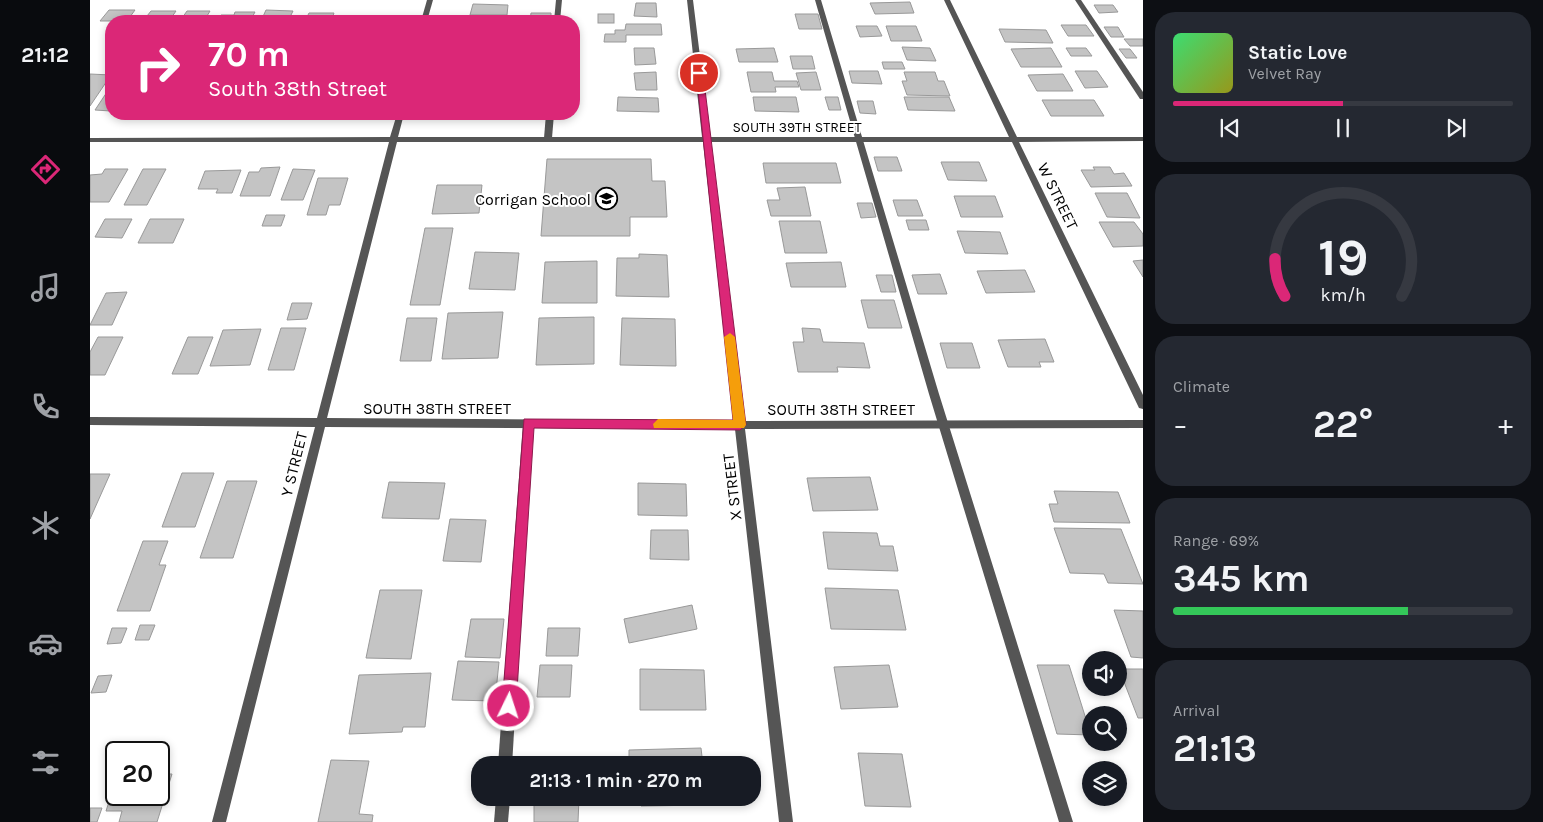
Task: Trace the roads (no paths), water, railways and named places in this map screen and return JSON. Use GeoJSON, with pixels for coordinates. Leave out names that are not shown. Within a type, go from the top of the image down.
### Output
{"type":"FeatureCollection","features":[{"type":"Feature","properties":{"kind":"street"},"geometry":{"type":"LineString","coordinates":[[426,15],[430,0]]}},
{"type":"Feature","properties":{"kind":"street"},"geometry":{"type":"LineString","coordinates":[[557,15],[558,0]]}},
{"type":"Feature","properties":{"kind":"street","name":"X STREET"},"geometry":{"type":"LineString","coordinates":[[690,0],[786,822]]}},
{"type":"Feature","properties":{"kind":"street"},"geometry":{"type":"LineString","coordinates":[[818,0],[944,424],[1066,822]]}},
{"type":"Feature","properties":{"kind":"street","name":"W STREET"},"geometry":{"type":"LineString","coordinates":[[947,0],[1143,405]]}},
{"type":"Feature","properties":{"kind":"street"},"geometry":{"type":"LineString","coordinates":[[1078,0],[1143,97]]}},
{"type":"Feature","properties":{"kind":"street","name":"Y STREET"},"geometry":{"type":"LineString","coordinates":[[219,822],[398,120]]}},
{"type":"Feature","properties":{"kind":"street"},"geometry":{"type":"LineString","coordinates":[[548,138],[550,120]]}},
{"type":"Feature","properties":{"kind":"street","name":"SOUTH 39TH STREET"},"geometry":{"type":"LineString","coordinates":[[90,140],[394,138],[1143,139]]}},
{"type":"Feature","properties":{"kind":"street","name":"SOUTH 38TH STREET"},"geometry":{"type":"LineString","coordinates":[[90,421],[740,425],[1143,424]]}},
{"type":"Feature","properties":{"kind":"street"},"geometry":{"type":"LineString","coordinates":[[506,756],[528,423]]}},
{"type":"Feature","properties":{"kind":"street"},"geometry":{"type":"LineString","coordinates":[[501,822],[502,806]]}},
{"type":"Feature","properties":{"kind":"place","name":"Corrigan School"},"geometry":{"type":"Point","coordinates":[607,199]}}]}
